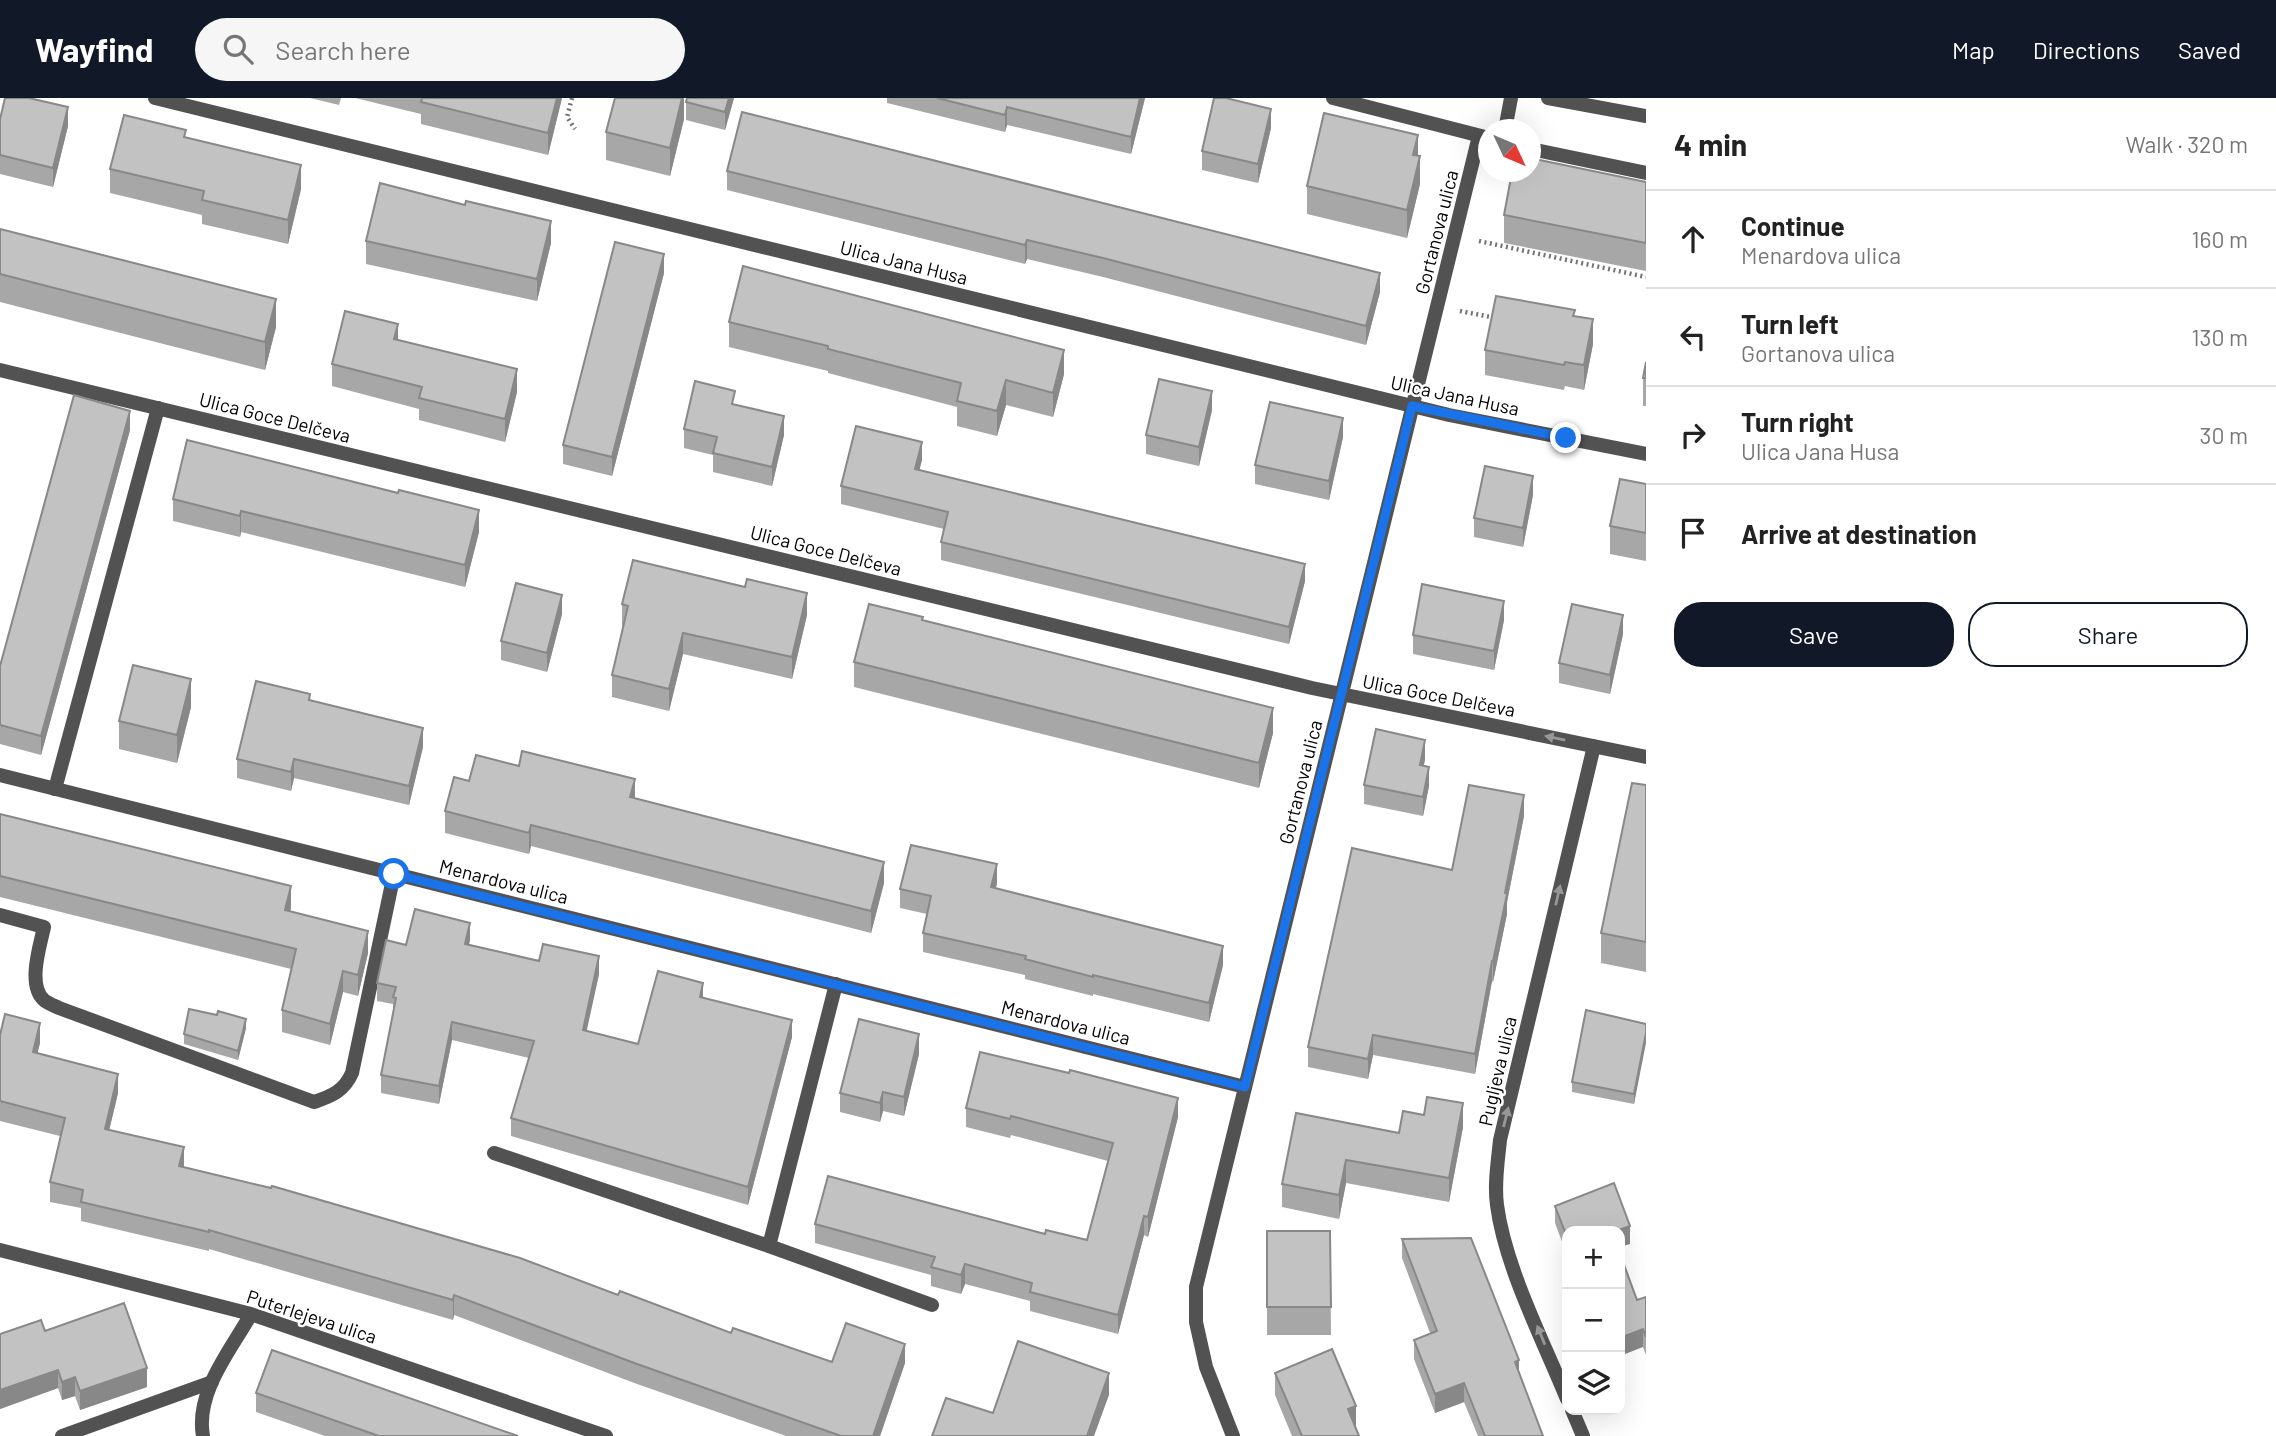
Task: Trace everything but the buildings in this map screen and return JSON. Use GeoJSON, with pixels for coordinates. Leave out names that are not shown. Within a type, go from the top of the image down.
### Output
{"type":"FeatureCollection","features":[{"type":"Feature","properties":{"kind":"street","name":"Ulica Jana Husa"},"geometry":{"type":"LineString","coordinates":[[155,98],[1412,406],[1646,454]]}},
{"type":"Feature","properties":{"kind":"street"},"geometry":{"type":"LineString","coordinates":[[1333,98],[1478,135]]}},
{"type":"Feature","properties":{"kind":"street"},"geometry":{"type":"LineString","coordinates":[[1507,119],[1511,98]]}},
{"type":"Feature","properties":{"kind":"street"},"geometry":{"type":"LineString","coordinates":[[1548,98],[1646,116]]}},
{"type":"Feature","properties":{"kind":"street"},"geometry":{"type":"LineString","coordinates":[[1541,151],[1646,173]]}},
{"type":"Feature","properties":{"kind":"street","name":"Gortanova ulica"},"geometry":{"type":"LineString","coordinates":[[1233,1436],[1206,1367],[1196,1322],[1196,1287],[1412,406],[1478,159]]}},
{"type":"Feature","properties":{"kind":"street","name":"Ulica Goce Delčeva"},"geometry":{"type":"LineString","coordinates":[[0,370],[1341,694],[1646,757]]}},
{"type":"Feature","properties":{"kind":"street"},"geometry":{"type":"LineString","coordinates":[[55,789],[158,408]]}},
{"type":"Feature","properties":{"kind":"street","name":"Pugljeva ulica"},"geometry":{"type":"LineString","coordinates":[[1562,1386],[1509,1257],[1496,1202],[1497,1173],[1500,1140],[1594,746]]}},
{"type":"Feature","properties":{"kind":"street","name":"Menardova ulica"},"geometry":{"type":"LineString","coordinates":[[0,775],[1245,1087]]}},
{"type":"Feature","properties":{"kind":"street"},"geometry":{"type":"LineString","coordinates":[[0,915],[44,927],[35,971],[37,988],[43,1000],[314,1101],[337,1094],[347,1084],[352,1073],[394,874]]}},
{"type":"Feature","properties":{"kind":"street"},"geometry":{"type":"LineString","coordinates":[[769,1247],[836,984]]}},
{"type":"Feature","properties":{"kind":"street"},"geometry":{"type":"LineString","coordinates":[[494,1153],[932,1305]]}},
{"type":"Feature","properties":{"kind":"street","name":"Puterlejeva ulica"},"geometry":{"type":"LineString","coordinates":[[0,1250],[251,1314],[606,1436]]}},
{"type":"Feature","properties":{"kind":"street"},"geometry":{"type":"LineString","coordinates":[[203,1436],[202,1410],[212,1382],[251,1314]]}},
{"type":"Feature","properties":{"kind":"street"},"geometry":{"type":"LineString","coordinates":[[62,1436],[212,1382]]}},
{"type":"Feature","properties":{"kind":"street"},"geometry":{"type":"LineString","coordinates":[[1574,1415],[1583,1436]]}},
{"type":"Feature","properties":{"kind":"path"},"geometry":{"type":"LineString","coordinates":[[572,98],[567,117],[575,129]]}},
{"type":"Feature","properties":{"kind":"path"},"geometry":{"type":"LineString","coordinates":[[1488,243],[1646,277]]}},
{"type":"Feature","properties":{"kind":"path"},"geometry":{"type":"LineString","coordinates":[[1470,313],[1497,318]]}},
{"type":"Feature","properties":{"kind":"route"},"geometry":{"type":"LineString","coordinates":[[394,874],[1245,1087],[1412,406],[1566,438]]}}]}
